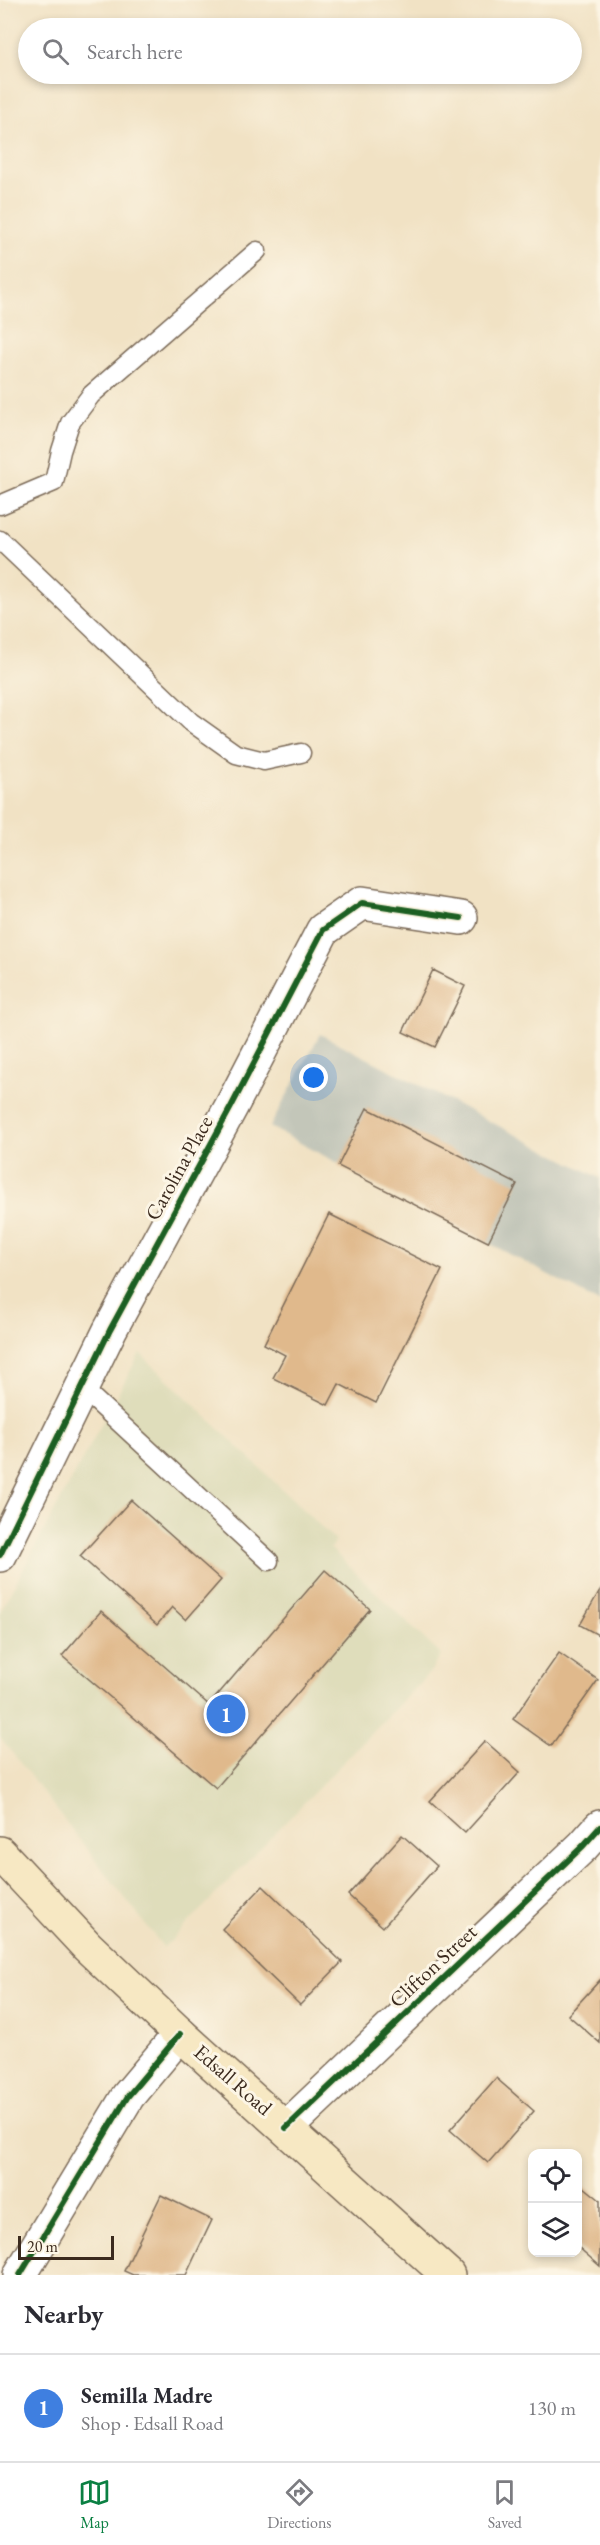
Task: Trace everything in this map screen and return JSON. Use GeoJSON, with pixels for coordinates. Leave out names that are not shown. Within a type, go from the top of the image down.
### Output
{"type":"FeatureCollection","features":[{"type":"Feature","properties":{"kind":"main road","name":"Edsall Road"},"geometry":{"type":"LineString","coordinates":[[0,1853],[87,1946],[180,2034],[448,2275]]}},
{"type":"Feature","properties":{"kind":"street","name":"Carolina Place"},"geometry":{"type":"LineString","coordinates":[[0,1555],[110,1329],[231,1107],[323,930],[362,903],[461,918]]}},
{"type":"Feature","properties":{"kind":"street","name":"Clifton Street"},"geometry":{"type":"LineString","coordinates":[[286,2128],[583,1846],[600,1827]]}},
{"type":"Feature","properties":{"kind":"street"},"geometry":{"type":"LineString","coordinates":[[20,2275],[128,2096],[180,2034]]}},
{"type":"Feature","properties":{"kind":"lane"},"geometry":{"type":"LineString","coordinates":[[0,505],[54,482],[70,423],[91,395],[257,250]]}},
{"type":"Feature","properties":{"kind":"lane"},"geometry":{"type":"LineString","coordinates":[[0,540],[191,722],[236,754],[264,761],[302,753]]}},
{"type":"Feature","properties":{"kind":"lane"},"geometry":{"type":"LineString","coordinates":[[82,1388],[269,1561]]}},
{"type":"Feature","properties":{"kind":"shaded area"},"geometry":{"type":"Polygon","coordinates":[[[320,1034],[600,1178],[600,1302],[270,1127],[320,1034]]]}},
{"type":"Feature","properties":{"kind":"shaded area"},"geometry":{"type":"Polygon","coordinates":[[[140,1353],[336,1541],[330,1548],[441,1655],[431,1671],[164,1948],[0,1737],[0,1612],[140,1353]]]}},
{"type":"Feature","properties":{"kind":"building"},"geometry":{"type":"Polygon","coordinates":[[[433,970],[465,986],[435,1047],[403,1032],[433,970]]]}},
{"type":"Feature","properties":{"kind":"building"},"geometry":{"type":"Polygon","coordinates":[[[367,1108],[517,1184],[488,1242],[338,1166],[367,1108]]]}},
{"type":"Feature","properties":{"kind":"building"},"geometry":{"type":"Polygon","coordinates":[[[329,1214],[442,1270],[376,1403],[339,1384],[328,1405],[273,1378],[285,1355],[264,1344],[329,1214]]]}},
{"type":"Feature","properties":{"kind":"building"},"geometry":{"type":"Polygon","coordinates":[[[131,1500],[221,1580],[186,1620],[172,1607],[157,1625],[80,1556],[131,1500]]]}},
{"type":"Feature","properties":{"kind":"building"},"geometry":{"type":"Polygon","coordinates":[[[325,1570],[370,1609],[216,1788],[62,1656],[101,1611],[209,1705],[325,1570]]]}},
{"type":"Feature","properties":{"kind":"building"},"geometry":{"type":"Polygon","coordinates":[[[600,1590],[600,1636],[580,1625],[600,1590]]]}},
{"type":"Feature","properties":{"kind":"building"},"geometry":{"type":"Polygon","coordinates":[[[559,1653],[598,1680],[551,1746],[513,1719],[559,1653]]]}},
{"type":"Feature","properties":{"kind":"building"},"geometry":{"type":"Polygon","coordinates":[[[485,1741],[520,1772],[465,1833],[430,1801],[485,1741]]]}},
{"type":"Feature","properties":{"kind":"building"},"geometry":{"type":"Polygon","coordinates":[[[402,1835],[437,1866],[383,1927],[348,1895],[402,1835]]]}},
{"type":"Feature","properties":{"kind":"building"},"geometry":{"type":"Polygon","coordinates":[[[263,1886],[342,1962],[300,2005],[222,1929],[263,1886]]]}},
{"type":"Feature","properties":{"kind":"building"},"geometry":{"type":"Polygon","coordinates":[[[600,1980],[600,2043],[568,2015],[600,1980]]]}},
{"type":"Feature","properties":{"kind":"building"},"geometry":{"type":"Polygon","coordinates":[[[496,2078],[534,2111],[488,2163],[450,2130],[496,2078]]]}},
{"type":"Feature","properties":{"kind":"building"},"geometry":{"type":"Polygon","coordinates":[[[584,2187],[600,2200],[600,2266],[582,2250],[582,2190],[584,2187]]]}},
{"type":"Feature","properties":{"kind":"building"},"geometry":{"type":"Polygon","coordinates":[[[161,2195],[212,2220],[186,2275],[133,2275],[124,2271],[161,2195]]]}},
{"type":"Feature","properties":{"kind":"cycle path"},"geometry":{"type":"LineString","coordinates":[[0,1555],[110,1330],[231,1107],[323,930],[362,903],[461,918]]}},
{"type":"Feature","properties":{"kind":"cycle path"},"geometry":{"type":"LineString","coordinates":[[286,2128],[583,1846],[600,1827]]}},
{"type":"Feature","properties":{"kind":"cycle path"},"geometry":{"type":"LineString","coordinates":[[20,2275],[128,2096],[180,2034]]}},
{"type":"Feature","properties":{"kind":"place","name":"Semilla Madre"},"geometry":{"type":"Point","coordinates":[226,1714]}}]}
